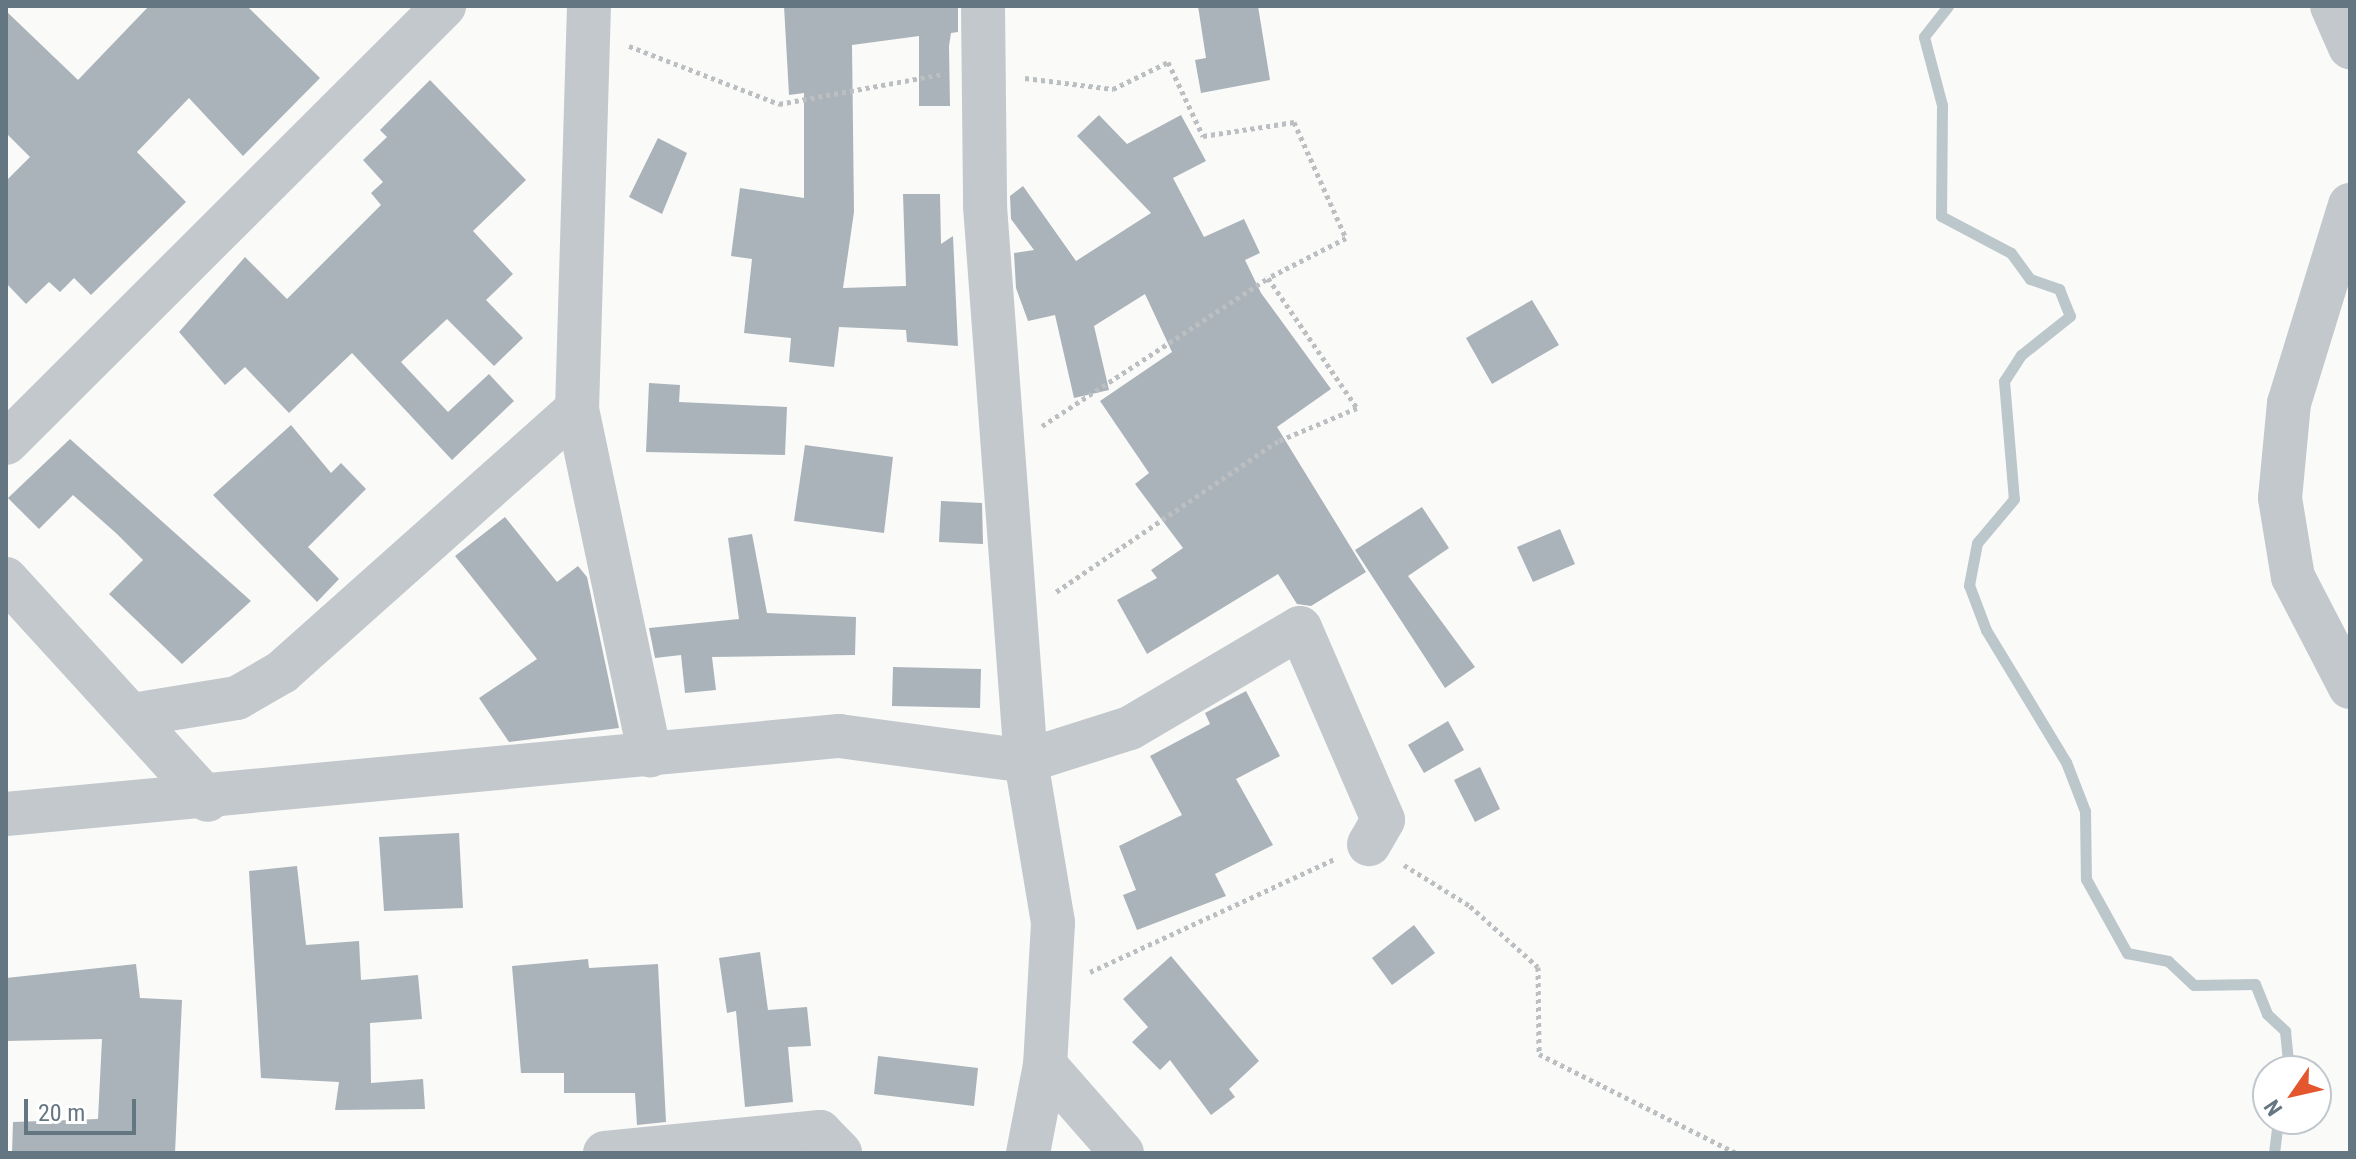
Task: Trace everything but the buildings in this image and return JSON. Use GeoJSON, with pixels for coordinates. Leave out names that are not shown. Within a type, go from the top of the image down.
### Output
{"type":"FeatureCollection","features":[{"type":"Feature","properties":{"kind":"street"},"geometry":{"type":"LineString","coordinates":[[6,443],[444,6]]}},
{"type":"Feature","properties":{"kind":"street"},"geometry":{"type":"LineString","coordinates":[[983,6],[1003,451],[1026,761],[1053,923],[1045,1065],[1028,1153]]}},
{"type":"Feature","properties":{"kind":"street"},"geometry":{"type":"LineString","coordinates":[[2332,6],[2350,47]]}},
{"type":"Feature","properties":{"kind":"street"},"geometry":{"type":"LineString","coordinates":[[589,18],[577,409],[650,755]]}},
{"type":"Feature","properties":{"kind":"street"},"geometry":{"type":"LineString","coordinates":[[2350,205],[2289,403],[2280,498],[2293,577],[2350,687]]}},
{"type":"Feature","properties":{"kind":"street"},"geometry":{"type":"LineString","coordinates":[[133,715],[237,698],[282,672],[577,409]]}},
{"type":"Feature","properties":{"kind":"street"},"geometry":{"type":"LineString","coordinates":[[6,579],[208,800]]}},
{"type":"Feature","properties":{"kind":"street"},"geometry":{"type":"LineString","coordinates":[[6,814],[208,800],[839,736],[1026,761],[1130,728],[1300,628],[1383,820],[1369,844]]}},
{"type":"Feature","properties":{"kind":"street"},"geometry":{"type":"LineString","coordinates":[[1045,1065],[1122,1153]]}},
{"type":"Feature","properties":{"kind":"street"},"geometry":{"type":"LineString","coordinates":[[605,1153],[820,1132],[840,1153]]}},
{"type":"Feature","properties":{"kind":"path"},"geometry":{"type":"LineString","coordinates":[[589,18],[779,104],[898,84],[909,75],[984,73],[1113,89],[1168,62],[1203,136],[1294,122],[1346,238],[1268,278],[1003,451]]}},
{"type":"Feature","properties":{"kind":"path"},"geometry":{"type":"LineString","coordinates":[[1016,620],[1278,441],[1357,408],[1268,278]]}},
{"type":"Feature","properties":{"kind":"path"},"geometry":{"type":"LineString","coordinates":[[1049,991],[1369,844],[1470,906],[1538,967],[1539,1054],[1736,1153]]}},
{"type":"Feature","properties":{"kind":"waterway"},"geometry":{"type":"LineString","coordinates":[[1948,6],[1924,37],[1942,105],[1941,216],[2011,253],[2030,279],[2059,289],[2070,316],[2021,355],[2004,381],[2014,499],[1977,543],[1969,585],[1986,630],[2066,762],[2085,811],[2086,879],[2127,953],[2168,961],[2194,985],[2255,984],[2267,1014],[2285,1031],[2287,1055]]}},
{"type":"Feature","properties":{"kind":"waterway"},"geometry":{"type":"LineString","coordinates":[[2274,1153],[2276,1135]]}}]}
